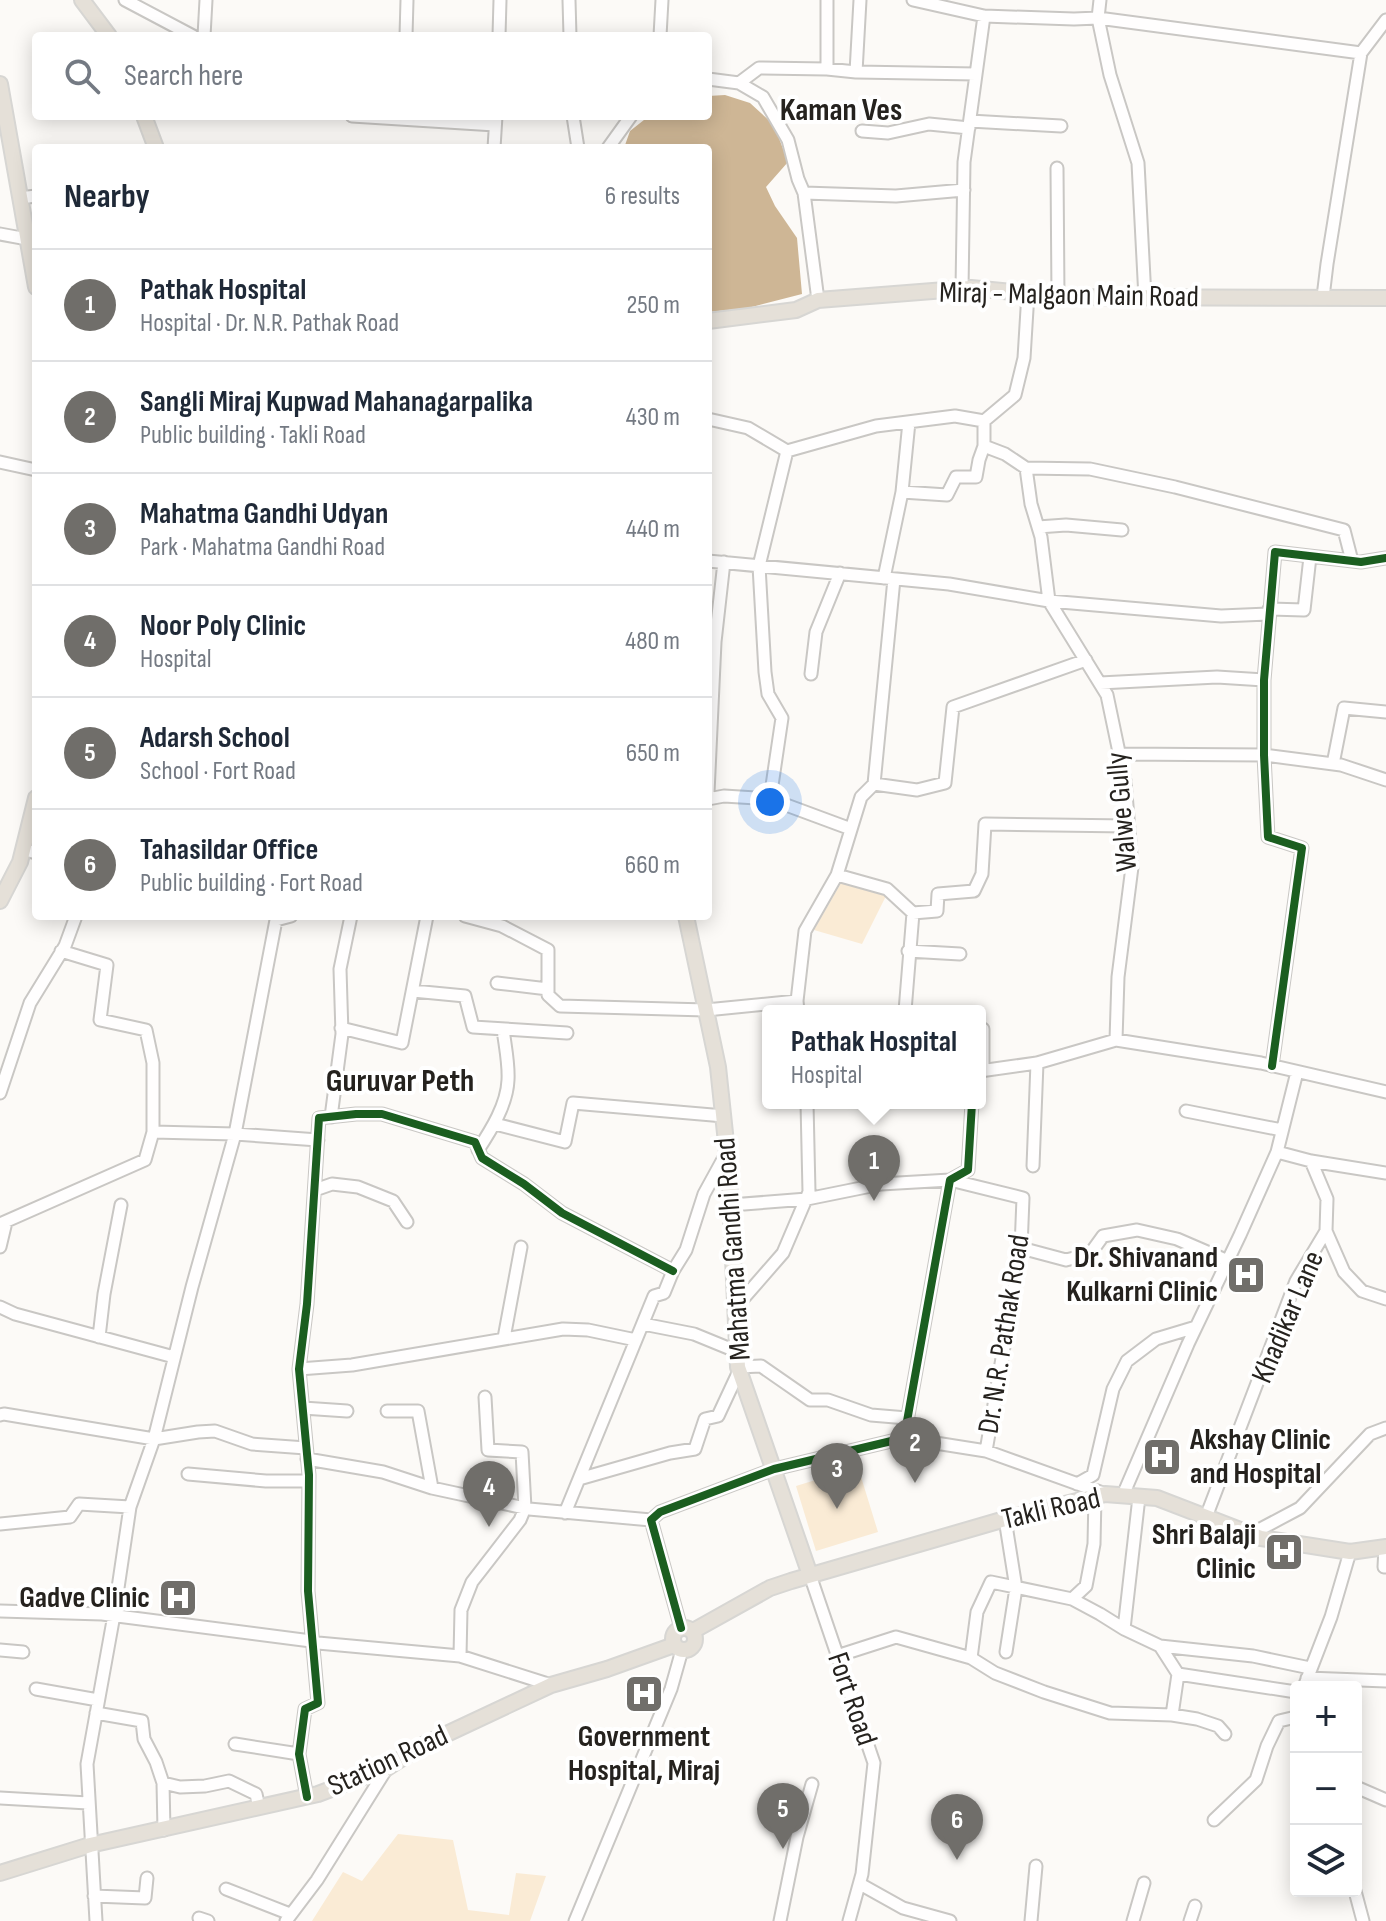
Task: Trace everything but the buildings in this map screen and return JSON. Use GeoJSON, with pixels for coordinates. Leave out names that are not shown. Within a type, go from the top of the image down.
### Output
{"type":"FeatureCollection","features":[{"type":"Feature","properties":{"kind":"main road"},"geometry":{"type":"LineString","coordinates":[[82,0],[106,32]]}},
{"type":"Feature","properties":{"kind":"main road"},"geometry":{"type":"LineString","coordinates":[[0,84],[7,164],[20,198],[32,266]]}},
{"type":"Feature","properties":{"kind":"main road"},"geometry":{"type":"LineString","coordinates":[[146,120],[154,144]]}},
{"type":"Feature","properties":{"kind":"main road","name":"Miraj - Malgaon Main Road"},"geometry":{"type":"LineString","coordinates":[[712,321],[796,310],[818,300],[971,288],[1058,296],[1386,298]]}},
{"type":"Feature","properties":{"kind":"main road"},"geometry":{"type":"LineString","coordinates":[[0,901],[20,862],[30,851]]}},
{"type":"Feature","properties":{"kind":"main road","name":"Mahatma Gandhi Road"},"geometry":{"type":"LineString","coordinates":[[687,920],[718,1067],[724,1116],[738,1363],[810,1575]]}},
{"type":"Feature","properties":{"kind":"main road","name":"Takli Road"},"geometry":{"type":"LineString","coordinates":[[687,1630],[770,1588],[1005,1519],[1100,1495],[1157,1498],[1261,1538],[1350,1552],[1385,1547]]}},
{"type":"Feature","properties":{"kind":"main road"},"geometry":{"type":"LineString","coordinates":[[678,1647],[674,1634],[687,1630]]}},
{"type":"Feature","properties":{"kind":"main road","name":"Station Road"},"geometry":{"type":"LineString","coordinates":[[0,1873],[90,1845],[307,1797],[387,1768],[421,1746],[551,1685],[678,1647]]}},
{"type":"Feature","properties":{"kind":"street"},"geometry":{"type":"LineString","coordinates":[[125,0],[185,32]]}},
{"type":"Feature","properties":{"kind":"street"},"geometry":{"type":"LineString","coordinates":[[204,32],[206,0]]}},
{"type":"Feature","properties":{"kind":"street"},"geometry":{"type":"LineString","coordinates":[[406,32],[407,0]]}},
{"type":"Feature","properties":{"kind":"street"},"geometry":{"type":"LineString","coordinates":[[499,32],[500,0]]}},
{"type":"Feature","properties":{"kind":"street"},"geometry":{"type":"LineString","coordinates":[[569,0],[570,32]]}},
{"type":"Feature","properties":{"kind":"street"},"geometry":{"type":"LineString","coordinates":[[660,32],[662,0]]}},
{"type":"Feature","properties":{"kind":"street"},"geometry":{"type":"LineString","coordinates":[[827,0],[827,69]]}},
{"type":"Feature","properties":{"kind":"street"},"geometry":{"type":"LineString","coordinates":[[856,72],[860,0]]}},
{"type":"Feature","properties":{"kind":"street"},"geometry":{"type":"LineString","coordinates":[[913,0],[946,4],[984,16],[1098,18],[1361,53]]}},
{"type":"Feature","properties":{"kind":"street"},"geometry":{"type":"LineString","coordinates":[[1100,0],[1098,18],[1110,75],[1138,163],[1145,298]]}},
{"type":"Feature","properties":{"kind":"street"},"geometry":{"type":"LineString","coordinates":[[962,289],[964,162],[984,16]]}},
{"type":"Feature","properties":{"kind":"street"},"geometry":{"type":"LineString","coordinates":[[1323,297],[1361,53],[1386,20]]}},
{"type":"Feature","properties":{"kind":"street"},"geometry":{"type":"LineString","coordinates":[[739,83],[759,68],[976,74]]}},
{"type":"Feature","properties":{"kind":"street"},"geometry":{"type":"LineString","coordinates":[[712,80],[739,83],[763,97],[788,140],[804,193],[818,300]]}},
{"type":"Feature","properties":{"kind":"street"},"geometry":{"type":"LineString","coordinates":[[494,144],[495,120]]}},
{"type":"Feature","properties":{"kind":"street"},"geometry":{"type":"LineString","coordinates":[[574,120],[577,144]]}},
{"type":"Feature","properties":{"kind":"street"},"geometry":{"type":"LineString","coordinates":[[611,144],[628,120]]}},
{"type":"Feature","properties":{"kind":"street"},"geometry":{"type":"LineString","coordinates":[[862,131],[888,133],[929,124],[1061,126]]}},
{"type":"Feature","properties":{"kind":"street"},"geometry":{"type":"LineString","coordinates":[[1057,168],[1058,296]]}},
{"type":"Feature","properties":{"kind":"street"},"geometry":{"type":"LineString","coordinates":[[804,193],[896,196],[964,190]]}},
{"type":"Feature","properties":{"kind":"street"},"geometry":{"type":"LineString","coordinates":[[20,198],[32,196]]}},
{"type":"Feature","properties":{"kind":"street"},"geometry":{"type":"LineString","coordinates":[[0,234],[27,239]]}},
{"type":"Feature","properties":{"kind":"street"},"geometry":{"type":"LineString","coordinates":[[712,420],[748,428],[787,451],[876,426],[955,416],[984,421],[1015,395],[1024,358],[1028,293]]}},
{"type":"Feature","properties":{"kind":"street"},"geometry":{"type":"LineString","coordinates":[[902,492],[947,495],[956,477],[976,477],[984,446],[984,421]]}},
{"type":"Feature","properties":{"kind":"street"},"geometry":{"type":"LineString","coordinates":[[798,1005],[805,931],[837,875],[861,797],[874,784],[889,578],[909,422]]}},
{"type":"Feature","properties":{"kind":"street"},"geometry":{"type":"LineString","coordinates":[[984,446],[1005,454],[1026,468],[1090,469],[1344,530],[1352,561]]}},
{"type":"Feature","properties":{"kind":"street"},"geometry":{"type":"LineString","coordinates":[[770,799],[782,718],[768,694],[759,566],[787,451]]}},
{"type":"Feature","properties":{"kind":"street"},"geometry":{"type":"LineString","coordinates":[[0,462],[32,469]]}},
{"type":"Feature","properties":{"kind":"street"},"geometry":{"type":"LineString","coordinates":[[1026,468],[1031,504],[1041,537],[1049,601]]}},
{"type":"Feature","properties":{"kind":"street"},"geometry":{"type":"LineString","coordinates":[[1038,527],[1066,525],[1122,530]]}},
{"type":"Feature","properties":{"kind":"street"},"geometry":{"type":"LineString","coordinates":[[1272,1066],[1302,848],[1268,837],[1264,680],[1275,552],[1361,562],[1386,558]]}},
{"type":"Feature","properties":{"kind":"street"},"geometry":{"type":"LineString","coordinates":[[712,561],[949,584],[1049,601],[1221,616],[1304,610],[1310,557]]}},
{"type":"Feature","properties":{"kind":"street"},"geometry":{"type":"LineString","coordinates":[[712,708],[715,642],[724,562]]}},
{"type":"Feature","properties":{"kind":"street"},"geometry":{"type":"LineString","coordinates":[[811,674],[816,632],[840,573]]}},
{"type":"Feature","properties":{"kind":"street","name":"Walwe Gully"},"geometry":{"type":"LineString","coordinates":[[1049,601],[1107,695],[1125,781],[1132,867],[1118,977],[1116,1040]]}},
{"type":"Feature","properties":{"kind":"street"},"geometry":{"type":"LineString","coordinates":[[874,784],[917,790],[945,783],[953,707],[1086,660]]}},
{"type":"Feature","properties":{"kind":"street"},"geometry":{"type":"LineString","coordinates":[[1100,683],[1217,677],[1264,680]]}},
{"type":"Feature","properties":{"kind":"street"},"geometry":{"type":"LineString","coordinates":[[1333,764],[1344,708],[1386,712]]}},
{"type":"Feature","properties":{"kind":"street"},"geometry":{"type":"LineString","coordinates":[[1119,754],[1264,755],[1341,765],[1386,780]]}},
{"type":"Feature","properties":{"kind":"street"},"geometry":{"type":"LineString","coordinates":[[712,796],[770,799],[851,829]]}},
{"type":"Feature","properties":{"kind":"street"},"geometry":{"type":"LineString","coordinates":[[837,875],[887,889],[913,913],[937,911],[938,894],[974,891],[982,874],[985,824],[1128,826]]}},
{"type":"Feature","properties":{"kind":"street"},"geometry":{"type":"LineString","coordinates":[[905,1005],[913,913]]}},
{"type":"Feature","properties":{"kind":"street"},"geometry":{"type":"LineString","coordinates":[[0,1093],[30,1003],[61,951],[74,920]]}},
{"type":"Feature","properties":{"kind":"street"},"geometry":{"type":"LineString","coordinates":[[96,1921],[87,1764],[130,1507],[154,1439],[235,1134],[276,920]]}},
{"type":"Feature","properties":{"kind":"street"},"geometry":{"type":"LineString","coordinates":[[331,1117],[341,1028],[340,969],[350,920]]}},
{"type":"Feature","properties":{"kind":"street"},"geometry":{"type":"LineString","coordinates":[[341,1028],[402,1043],[426,920]]}},
{"type":"Feature","properties":{"kind":"street"},"geometry":{"type":"LineString","coordinates":[[480,920],[502,926],[548,950],[548,995],[560,1006],[706,1010],[762,1008]]}},
{"type":"Feature","properties":{"kind":"street"},"geometry":{"type":"LineString","coordinates":[[0,1247],[3,1223],[145,1160],[153,1132],[153,1063],[146,1030],[100,1020],[107,965],[61,951]]}},
{"type":"Feature","properties":{"kind":"street"},"geometry":{"type":"LineString","coordinates":[[908,951],[960,954]]}},
{"type":"Feature","properties":{"kind":"street"},"geometry":{"type":"LineString","coordinates":[[497,983],[548,989]]}},
{"type":"Feature","properties":{"kind":"street"},"geometry":{"type":"LineString","coordinates":[[413,991],[465,996],[473,1027],[567,1033]]}},
{"type":"Feature","properties":{"kind":"street"},"geometry":{"type":"LineString","coordinates":[[478,1150],[495,1124],[508,1082],[503,1029]]}},
{"type":"Feature","properties":{"kind":"street"},"geometry":{"type":"LineString","coordinates":[[986,1070],[1037,1063],[1116,1040],[1272,1066],[1386,1092]]}},
{"type":"Feature","properties":{"kind":"street"},"geometry":{"type":"LineString","coordinates":[[1033,1166],[1037,1063]]}},
{"type":"Feature","properties":{"kind":"street"},"geometry":{"type":"LineString","coordinates":[[1123,1495],[1277,1152],[1297,1072]]}},
{"type":"Feature","properties":{"kind":"street"},"geometry":{"type":"LineString","coordinates":[[495,1124],[565,1142],[573,1103],[724,1116]]}},
{"type":"Feature","properties":{"kind":"street"},"geometry":{"type":"LineString","coordinates":[[735,1308],[783,1253],[807,1199],[807,1109]]}},
{"type":"Feature","properties":{"kind":"street"},"geometry":{"type":"LineString","coordinates":[[904,1438],[950,1180],[968,1170],[972,1109]]}},
{"type":"Feature","properties":{"kind":"street"},"geometry":{"type":"LineString","coordinates":[[1186,1111],[1282,1130]]}},
{"type":"Feature","properties":{"kind":"street"},"geometry":{"type":"LineString","coordinates":[[307,1797],[299,1754],[305,1709],[318,1703],[308,1591],[309,1481],[299,1369],[307,1304],[319,1118],[382,1114],[475,1142],[482,1158],[562,1213],[673,1271]]}},
{"type":"Feature","properties":{"kind":"street"},"geometry":{"type":"LineString","coordinates":[[153,1132],[318,1140]]}},
{"type":"Feature","properties":{"kind":"street"},"geometry":{"type":"LineString","coordinates":[[565,1513],[654,1296],[664,1293],[686,1250],[704,1194],[727,1151]]}},
{"type":"Feature","properties":{"kind":"street"},"geometry":{"type":"LineString","coordinates":[[1277,1152],[1311,1161],[1386,1173]]}},
{"type":"Feature","properties":{"kind":"street","name":"Khadikar Lane"},"geometry":{"type":"LineString","coordinates":[[1206,1517],[1296,1281],[1326,1231],[1327,1199],[1311,1161]]}},
{"type":"Feature","properties":{"kind":"street","name":"Dr. N.R. Pathak Road"},"geometry":{"type":"LineString","coordinates":[[731,1205],[807,1199],[881,1184],[950,1180],[1023,1198],[1021,1248],[986,1451]]}},
{"type":"Feature","properties":{"kind":"street"},"geometry":{"type":"LineString","coordinates":[[315,1190],[332,1184],[358,1187],[393,1201],[407,1222]]}},
{"type":"Feature","properties":{"kind":"street"},"geometry":{"type":"LineString","coordinates":[[99,1337],[121,1205]]}},
{"type":"Feature","properties":{"kind":"street"},"geometry":{"type":"LineString","coordinates":[[1021,1248],[1066,1260],[1090,1254],[1103,1236],[1137,1230],[1177,1239],[1228,1261]]}},
{"type":"Feature","properties":{"kind":"street"},"geometry":{"type":"LineString","coordinates":[[1326,1231],[1344,1272],[1362,1291],[1386,1299]]}},
{"type":"Feature","properties":{"kind":"street"},"geometry":{"type":"LineString","coordinates":[[504,1338],[521,1247]]}},
{"type":"Feature","properties":{"kind":"street"},"geometry":{"type":"LineString","coordinates":[[0,1307],[15,1314],[174,1357]]}},
{"type":"Feature","properties":{"kind":"street"},"geometry":{"type":"LineString","coordinates":[[643,1324],[694,1334],[738,1363],[761,1366],[810,1400],[828,1400],[871,1415],[907,1418]]}},
{"type":"Feature","properties":{"kind":"street"},"geometry":{"type":"LineString","coordinates":[[1077,1484],[1093,1475],[1113,1389],[1127,1361],[1156,1339],[1196,1327]]}},
{"type":"Feature","properties":{"kind":"street"},"geometry":{"type":"LineString","coordinates":[[299,1369],[352,1365],[563,1329],[588,1330],[636,1340]]}},
{"type":"Feature","properties":{"kind":"street"},"geometry":{"type":"LineString","coordinates":[[579,1479],[695,1449],[705,1419],[718,1416],[738,1363]]}},
{"type":"Feature","properties":{"kind":"street"},"geometry":{"type":"LineString","coordinates":[[460,1656],[461,1610],[472,1582],[520,1520],[525,1508],[522,1452],[488,1450],[485,1397]]}},
{"type":"Feature","properties":{"kind":"street"},"geometry":{"type":"LineString","coordinates":[[303,1408],[347,1411]]}},
{"type":"Feature","properties":{"kind":"street"},"geometry":{"type":"LineString","coordinates":[[387,1411],[418,1411],[432,1488]]}},
{"type":"Feature","properties":{"kind":"street"},"geometry":{"type":"LineString","coordinates":[[0,1415],[154,1439],[215,1431],[252,1444],[307,1454],[383,1472],[432,1488],[525,1508],[651,1520],[660,1512],[774,1469],[904,1438],[986,1451],[1100,1495],[1086,1586],[1072,1599]]}},
{"type":"Feature","properties":{"kind":"street"},"geometry":{"type":"LineString","coordinates":[[1251,1534],[1300,1508],[1370,1434],[1386,1428]]}},
{"type":"Feature","properties":{"kind":"street"},"geometry":{"type":"LineString","coordinates":[[188,1474],[309,1481]]}},
{"type":"Feature","properties":{"kind":"street"},"geometry":{"type":"LineString","coordinates":[[1124,1629],[1139,1497]]}},
{"type":"Feature","properties":{"kind":"street"},"geometry":{"type":"LineString","coordinates":[[0,1524],[70,1517],[79,1504],[130,1507]]}},
{"type":"Feature","properties":{"kind":"street"},"geometry":{"type":"LineString","coordinates":[[1005,1519],[1016,1588],[1006,1652]]}},
{"type":"Feature","properties":{"kind":"street"},"geometry":{"type":"LineString","coordinates":[[651,1520],[687,1630]]}},
{"type":"Feature","properties":{"kind":"street"},"geometry":{"type":"LineString","coordinates":[[1385,1547],[1386,1567]]}},
{"type":"Feature","properties":{"kind":"street"},"geometry":{"type":"LineString","coordinates":[[1307,1678],[1331,1617],[1350,1552]]}},
{"type":"Feature","properties":{"kind":"street","name":"Fort Road"},"geometry":{"type":"LineString","coordinates":[[810,1575],[874,1763],[862,1874],[849,1921]]}},
{"type":"Feature","properties":{"kind":"street"},"geometry":{"type":"LineString","coordinates":[[971,1658],[977,1612],[991,1582],[1072,1599],[1160,1646],[1253,1656],[1307,1678],[1386,1681]]}},
{"type":"Feature","properties":{"kind":"street"},"geometry":{"type":"LineString","coordinates":[[0,1611],[114,1615],[318,1643],[460,1656],[551,1685]]}},
{"type":"Feature","properties":{"kind":"street"},"geometry":{"type":"LineString","coordinates":[[837,1656],[896,1637],[971,1658],[1007,1678],[1110,1713],[1197,1719],[1218,1726],[1225,1734]]}},
{"type":"Feature","properties":{"kind":"street"},"geometry":{"type":"LineString","coordinates":[[1160,1646],[1178,1674],[1172,1715]]}},
{"type":"Feature","properties":{"kind":"street"},"geometry":{"type":"LineString","coordinates":[[575,1921],[671,1689],[678,1647]]}},
{"type":"Feature","properties":{"kind":"street"},"geometry":{"type":"LineString","coordinates":[[0,1650],[23,1652]]}},
{"type":"Feature","properties":{"kind":"street"},"geometry":{"type":"LineString","coordinates":[[1178,1674],[1290,1691]]}},
{"type":"Feature","properties":{"kind":"street"},"geometry":{"type":"LineString","coordinates":[[36,1689],[98,1700]]}},
{"type":"Feature","properties":{"kind":"street"},"geometry":{"type":"LineString","coordinates":[[96,1713],[142,1721],[144,1739],[163,1783],[164,1830]]}},
{"type":"Feature","properties":{"kind":"street"},"geometry":{"type":"LineString","coordinates":[[1214,1820],[1256,1780],[1279,1721],[1290,1718]]}},
{"type":"Feature","properties":{"kind":"street"},"geometry":{"type":"LineString","coordinates":[[235,1744],[299,1754]]}},
{"type":"Feature","properties":{"kind":"street"},"geometry":{"type":"LineString","coordinates":[[226,1889],[288,1918],[317,1880],[387,1768]]}},
{"type":"Feature","properties":{"kind":"street"},"geometry":{"type":"LineString","coordinates":[[163,1783],[180,1787],[229,1781],[256,1794],[259,1808]]}},
{"type":"Feature","properties":{"kind":"street"},"geometry":{"type":"LineString","coordinates":[[780,1921],[797,1837],[812,1784]]}},
{"type":"Feature","properties":{"kind":"street"},"geometry":{"type":"LineString","coordinates":[[1362,1790],[1386,1800]]}},
{"type":"Feature","properties":{"kind":"street"},"geometry":{"type":"LineString","coordinates":[[0,1798],[88,1803]]}},
{"type":"Feature","properties":{"kind":"street"},"geometry":{"type":"LineString","coordinates":[[1031,1921],[1036,1866]]}},
{"type":"Feature","properties":{"kind":"street"},"geometry":{"type":"LineString","coordinates":[[94,1896],[145,1898],[147,1878]]}},
{"type":"Feature","properties":{"kind":"street"},"geometry":{"type":"LineString","coordinates":[[1133,1921],[1144,1883]]}},
{"type":"Feature","properties":{"kind":"street"},"geometry":{"type":"LineString","coordinates":[[860,1884],[903,1908],[950,1921]]}},
{"type":"Feature","properties":{"kind":"street"},"geometry":{"type":"LineString","coordinates":[[1357,1897],[1363,1921]]}},
{"type":"Feature","properties":{"kind":"street"},"geometry":{"type":"LineString","coordinates":[[1190,1921],[1195,1906]]}},
{"type":"Feature","properties":{"kind":"shaded area"},"geometry":{"type":"Polygon","coordinates":[[[725,95],[750,103],[774,125],[788,162],[766,187],[797,238],[802,294],[748,308],[712,312],[712,144],[625,144],[630,131],[644,120],[712,120],[712,96],[725,95]]]}},
{"type":"Feature","properties":{"kind":"shaded area"},"geometry":{"type":"Polygon","coordinates":[[[841,883],[886,896],[862,944],[814,930],[841,883]]]}},
{"type":"Feature","properties":{"kind":"shaded area"},"geometry":{"type":"Polygon","coordinates":[[[858,1467],[878,1532],[816,1551],[796,1486],[858,1467]]]}},
{"type":"Feature","properties":{"kind":"shaded area"},"geometry":{"type":"Polygon","coordinates":[[[398,1834],[453,1840],[468,1910],[509,1915],[516,1873],[546,1876],[530,1921],[312,1921],[343,1872],[362,1881],[398,1834]]]}},
{"type":"Feature","properties":{"kind":"cycle path"},"geometry":{"type":"LineString","coordinates":[[1272,1066],[1302,848],[1268,837],[1264,680],[1275,552],[1361,562],[1386,558]]}},
{"type":"Feature","properties":{"kind":"cycle path"},"geometry":{"type":"LineString","coordinates":[[681,1628],[651,1520],[660,1512],[774,1469],[904,1438],[950,1180],[968,1170],[972,1109]]}},
{"type":"Feature","properties":{"kind":"cycle path"},"geometry":{"type":"LineString","coordinates":[[307,1797],[299,1754],[305,1709],[318,1703],[308,1591],[309,1475],[299,1369],[307,1304],[319,1118],[382,1114],[475,1142],[482,1158],[562,1213],[673,1271]]}},
{"type":"Feature","properties":{"kind":"place","name":"Pathak Hospital"},"geometry":{"type":"Point","coordinates":[874,1201]}},
{"type":"Feature","properties":{"kind":"place","name":"Dr. Shivanand Kulkarni Clinic"},"geometry":{"type":"Point","coordinates":[1246,1275]}},
{"type":"Feature","properties":{"kind":"place","name":"Akshay Clinic and Hospital"},"geometry":{"type":"Point","coordinates":[1162,1457]}},
{"type":"Feature","properties":{"kind":"place","name":"Sangli Miraj Kupwad Mahanagarpalika"},"geometry":{"type":"Point","coordinates":[915,1483]}},
{"type":"Feature","properties":{"kind":"place","name":"Mahatma Gandhi Udyan"},"geometry":{"type":"Point","coordinates":[837,1509]}},
{"type":"Feature","properties":{"kind":"place","name":"Noor Poly Clinic"},"geometry":{"type":"Point","coordinates":[489,1527]}},
{"type":"Feature","properties":{"kind":"place","name":"Shri Balaji Clinic"},"geometry":{"type":"Point","coordinates":[1284,1552]}},
{"type":"Feature","properties":{"kind":"place","name":"Gadve Clinic"},"geometry":{"type":"Point","coordinates":[178,1598]}},
{"type":"Feature","properties":{"kind":"place","name":"Government Hospital, Miraj"},"geometry":{"type":"Point","coordinates":[644,1694]}},
{"type":"Feature","properties":{"kind":"place","name":"Adarsh School"},"geometry":{"type":"Point","coordinates":[783,1849]}},
{"type":"Feature","properties":{"kind":"place","name":"Tahasildar Office"},"geometry":{"type":"Point","coordinates":[957,1860]}},
{"type":"Feature","properties":{"kind":"district","name":"Kaman Ves"},"geometry":{"type":"Point","coordinates":[841,110]}},
{"type":"Feature","properties":{"kind":"district","name":"Guruvar Peth"},"geometry":{"type":"Point","coordinates":[400,1081]}}]}
